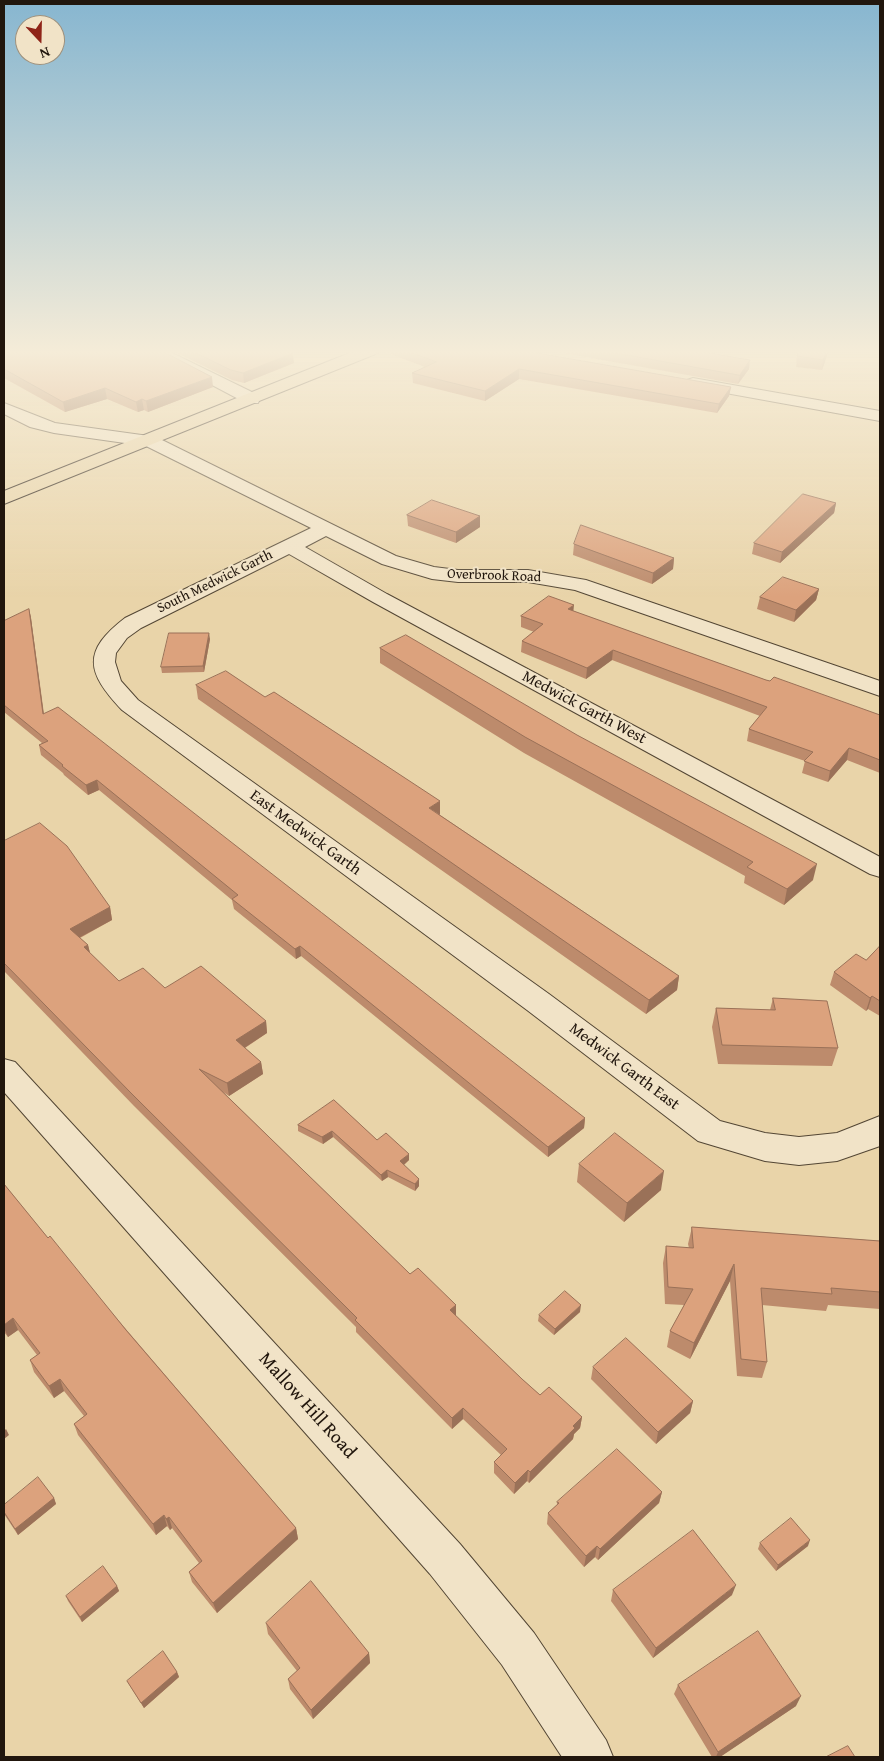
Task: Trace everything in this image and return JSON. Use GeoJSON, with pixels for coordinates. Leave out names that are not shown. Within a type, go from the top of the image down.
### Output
{"type":"FeatureCollection","features":[{"type":"Feature","properties":{"kind":"main road"},"geometry":{"type":"LineString","coordinates":[[4,498],[171,432]]}},
{"type":"Feature","properties":{"kind":"street","name":"Overbrook Road"},"geometry":{"type":"LineString","coordinates":[[85,432],[150,441],[389,560],[432,573],[458,576],[528,576],[579,584],[880,689]]}},
{"type":"Feature","properties":{"kind":"street","name":"South Medwick Garth"},"geometry":{"type":"LineString","coordinates":[[108,644],[133,623],[327,528]]}},
{"type":"Feature","properties":{"kind":"street","name":"Medwick Garth West"},"geometry":{"type":"LineString","coordinates":[[289,546],[380,598],[880,868]]}},
{"type":"Feature","properties":{"kind":"street","name":"East Medwick Garth"},"geometry":{"type":"LineString","coordinates":[[108,644],[104,658],[105,673],[114,689],[130,705],[538,1002]]}},
{"type":"Feature","properties":{"kind":"street","name":"Medwick Garth East"},"geometry":{"type":"LineString","coordinates":[[538,1002],[710,1132],[765,1147],[799,1151],[838,1147],[868,1137],[880,1129]]}},
{"type":"Feature","properties":{"kind":"street","name":"Mallow Hill Road"},"geometry":{"type":"LineString","coordinates":[[4,1071],[445,1559],[518,1649],[589,1757]]}},
{"type":"Feature","properties":{"kind":"building"},"geometry":{"type":"Polygon","coordinates":[[[803,494],[836,503],[782,552],[754,543],[803,494]]]}},
{"type":"Feature","properties":{"kind":"building"},"geometry":{"type":"Polygon","coordinates":[[[432,500],[480,516],[456,532],[407,515],[432,500]]]}},
{"type":"Feature","properties":{"kind":"building"},"geometry":{"type":"Polygon","coordinates":[[[581,525],[674,558],[653,573],[574,544],[581,525]]]}},
{"type":"Feature","properties":{"kind":"building"},"geometry":{"type":"Polygon","coordinates":[[[783,577],[819,589],[796,610],[760,597],[783,577]]]}},
{"type":"Feature","properties":{"kind":"building"},"geometry":{"type":"Polygon","coordinates":[[[549,596],[574,605],[568,609],[766,680],[770,681],[774,677],[880,715],[880,760],[849,748],[830,771],[804,761],[813,752],[749,729],[767,707],[613,650],[587,668],[522,641],[543,624],[521,616],[549,596]]]}},
{"type":"Feature","properties":{"kind":"building"},"geometry":{"type":"Polygon","coordinates":[[[29,609],[43,714],[58,707],[585,1118],[548,1147],[300,946],[295,949],[232,899],[238,895],[97,780],[86,785],[39,745],[48,741],[4,705],[4,621],[29,609]]]}},
{"type":"Feature","properties":{"kind":"building"},"geometry":{"type":"Polygon","coordinates":[[[169,633],[209,633],[203,666],[161,667],[169,633]]]}},
{"type":"Feature","properties":{"kind":"building"},"geometry":{"type":"Polygon","coordinates":[[[406,635],[577,735],[817,864],[787,889],[747,867],[753,862],[525,737],[380,648],[406,635]]]}},
{"type":"Feature","properties":{"kind":"building"},"geometry":{"type":"Polygon","coordinates":[[[226,671],[265,697],[274,692],[440,801],[429,808],[679,976],[649,1000],[196,685],[226,671]]]}},
{"type":"Feature","properties":{"kind":"building"},"geometry":{"type":"Polygon","coordinates":[[[40,823],[67,846],[110,907],[70,929],[88,945],[84,947],[119,981],[143,968],[165,988],[201,966],[266,1021],[236,1040],[261,1062],[227,1083],[199,1069],[410,1274],[418,1268],[456,1305],[450,1310],[522,1379],[540,1395],[549,1387],[582,1417],[573,1426],[575,1428],[530,1472],[528,1470],[515,1483],[494,1462],[507,1449],[463,1408],[452,1418],[355,1320],[357,1318],[131,1093],[4,963],[4,841],[40,823]]]}},
{"type":"Feature","properties":{"kind":"building"},"geometry":{"type":"Polygon","coordinates":[[[880,946],[880,1001],[872,996],[870,998],[834,972],[856,954],[866,960],[880,946]]]}},
{"type":"Feature","properties":{"kind":"building"},"geometry":{"type":"Polygon","coordinates":[[[773,998],[827,1001],[838,1048],[722,1045],[716,1008],[775,1010],[773,998]]]}},
{"type":"Feature","properties":{"kind":"building"},"geometry":{"type":"Polygon","coordinates":[[[334,1100],[377,1140],[386,1133],[409,1154],[400,1161],[419,1179],[415,1184],[387,1170],[381,1175],[332,1131],[322,1137],[298,1125],[334,1100]]]}},
{"type":"Feature","properties":{"kind":"building"},"geometry":{"type":"Polygon","coordinates":[[[615,1133],[664,1171],[627,1203],[579,1164],[615,1133]]]}},
{"type":"Feature","properties":{"kind":"building"},"geometry":{"type":"Polygon","coordinates":[[[4,1184],[296,1528],[213,1603],[189,1572],[202,1561],[169,1517],[166,1519],[164,1515],[153,1524],[74,1424],[87,1414],[60,1379],[49,1386],[30,1360],[40,1353],[13,1318],[4,1325],[4,1184]]]}},
{"type":"Feature","properties":{"kind":"building"},"geometry":{"type":"Polygon","coordinates":[[[692,1227],[880,1241],[880,1292],[831,1288],[832,1294],[761,1288],[767,1362],[741,1359],[734,1264],[694,1343],[670,1331],[693,1289],[668,1287],[666,1246],[693,1248],[692,1227]]]}},
{"type":"Feature","properties":{"kind":"building"},"geometry":{"type":"Polygon","coordinates":[[[565,1291],[581,1305],[555,1329],[539,1315],[565,1291]]]}},
{"type":"Feature","properties":{"kind":"building"},"geometry":{"type":"Polygon","coordinates":[[[626,1338],[693,1401],[658,1432],[593,1367],[626,1338]]]}},
{"type":"Feature","properties":{"kind":"building"},"geometry":{"type":"Polygon","coordinates":[[[617,1449],[662,1492],[600,1549],[597,1546],[586,1556],[548,1513],[559,1503],[557,1502],[617,1449]]]}},
{"type":"Feature","properties":{"kind":"building"},"geometry":{"type":"Polygon","coordinates":[[[38,1477],[54,1498],[15,1529],[4,1512],[4,1505],[38,1477]]]}},
{"type":"Feature","properties":{"kind":"building"},"geometry":{"type":"Polygon","coordinates":[[[791,1518],[810,1540],[778,1565],[760,1543],[791,1518]]]}},
{"type":"Feature","properties":{"kind":"building"},"geometry":{"type":"Polygon","coordinates":[[[693,1530],[736,1585],[656,1648],[613,1590],[693,1530]]]}},
{"type":"Feature","properties":{"kind":"building"},"geometry":{"type":"Polygon","coordinates":[[[103,1566],[117,1586],[80,1617],[66,1596],[103,1566]]]}},
{"type":"Feature","properties":{"kind":"building"},"geometry":{"type":"Polygon","coordinates":[[[311,1581],[369,1653],[311,1710],[288,1679],[300,1668],[266,1623],[311,1581]]]}},
{"type":"Feature","properties":{"kind":"building"},"geometry":{"type":"Polygon","coordinates":[[[758,1631],[801,1696],[718,1752],[678,1685],[758,1631]]]}},
{"type":"Feature","properties":{"kind":"building"},"geometry":{"type":"Polygon","coordinates":[[[163,1651],[177,1672],[141,1703],[127,1681],[163,1651]]]}},
{"type":"Feature","properties":{"kind":"building"},"geometry":{"type":"Polygon","coordinates":[[[848,1746],[855,1757],[826,1757],[848,1746]]]}}]}
